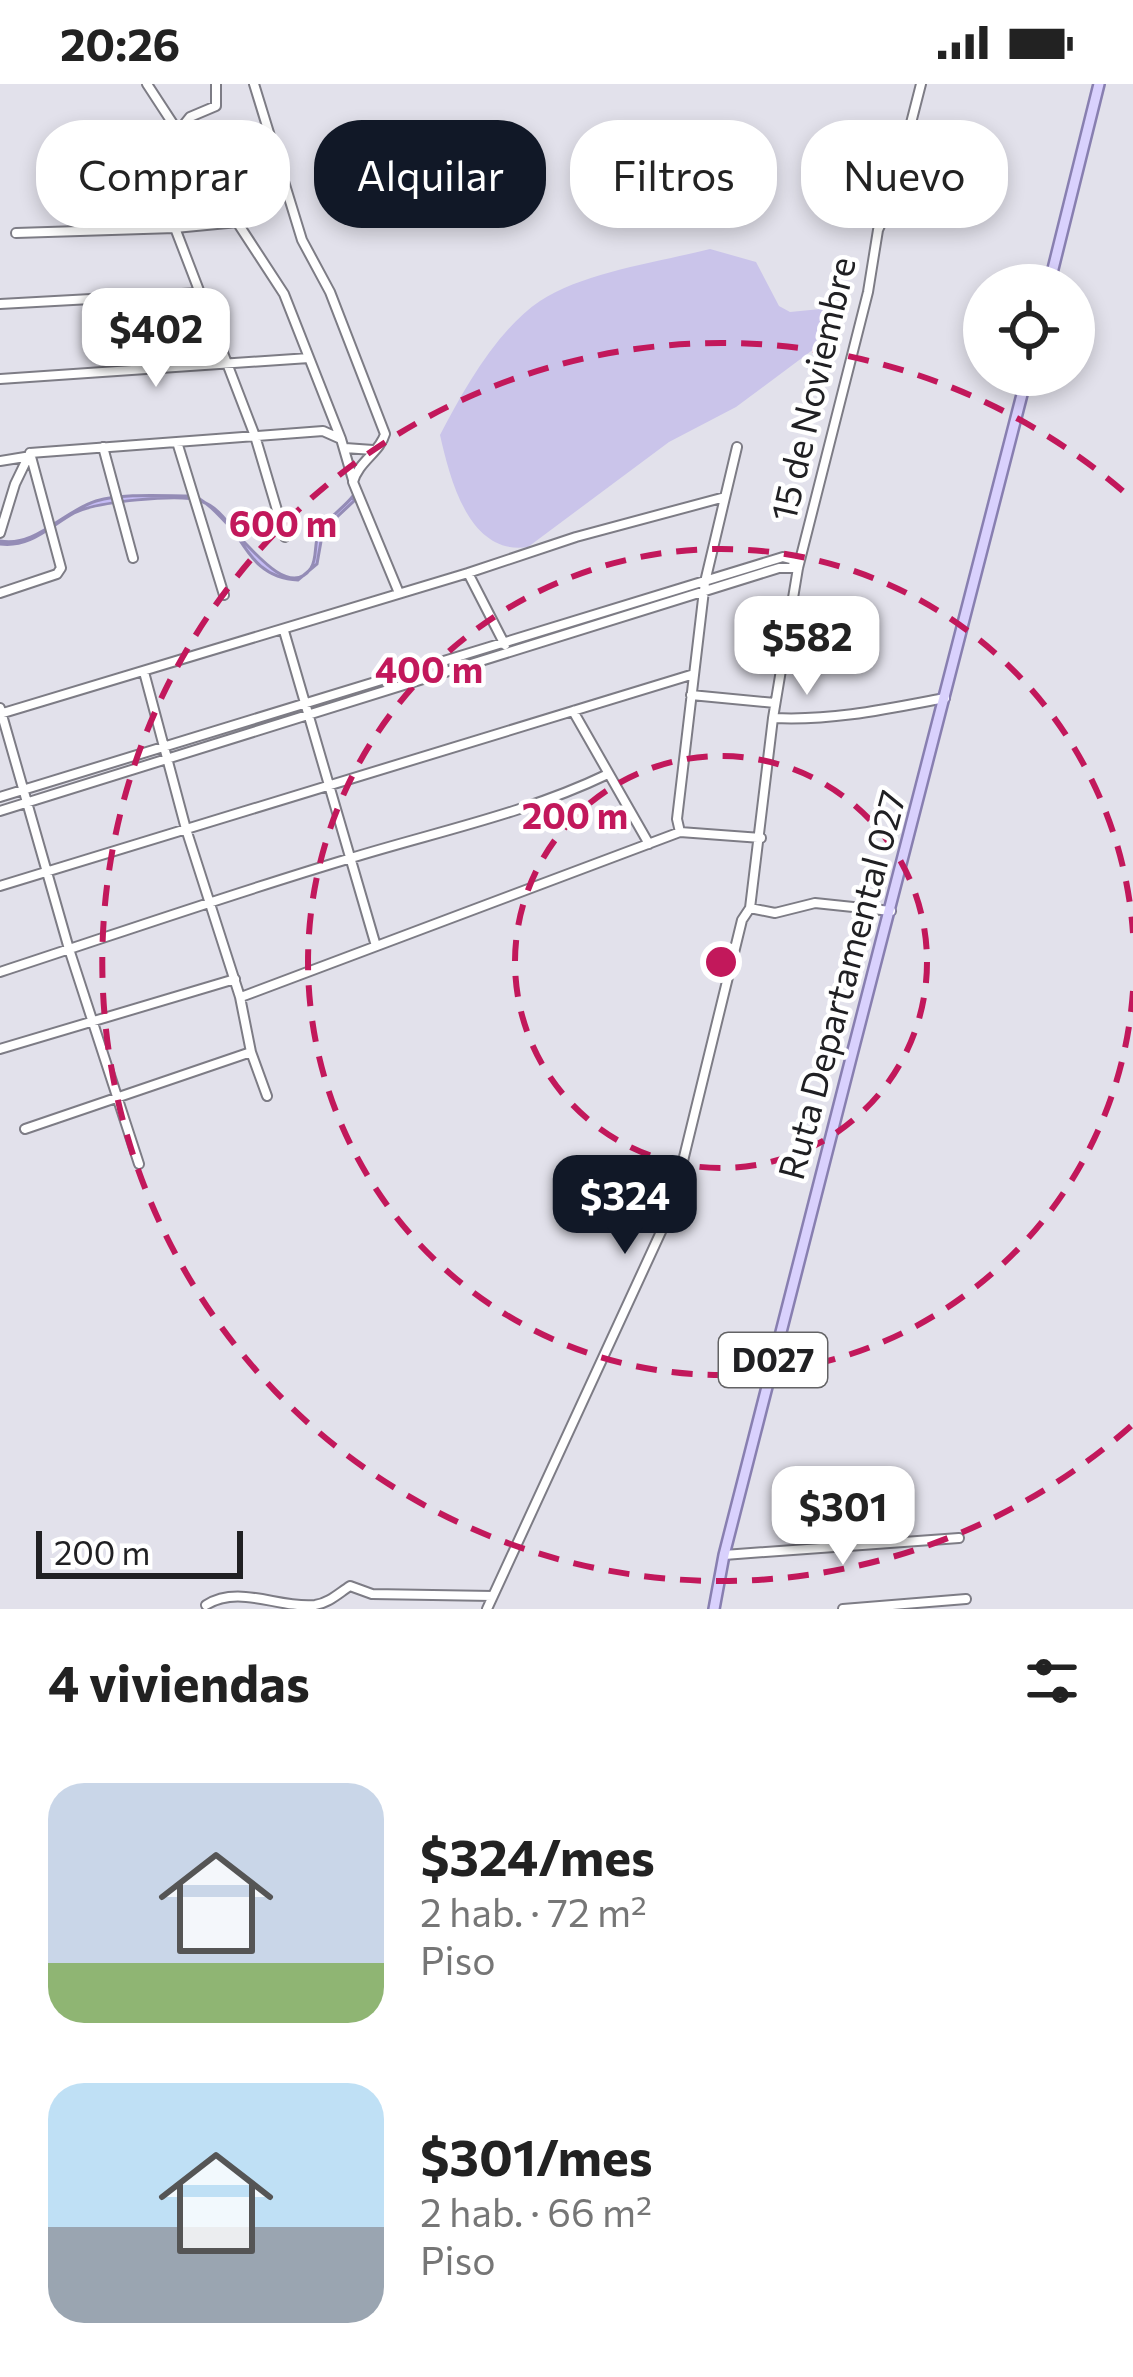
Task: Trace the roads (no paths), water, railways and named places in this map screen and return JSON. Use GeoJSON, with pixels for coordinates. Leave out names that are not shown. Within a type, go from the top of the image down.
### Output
{"type":"FeatureCollection","features":[{"type":"Feature","properties":{"kind":"main road"},"geometry":{"type":"LineString","coordinates":[[1054,264],[1099,84]]}},
{"type":"Feature","properties":{"kind":"main road","name":"Ruta Departamental 027"},"geometry":{"type":"LineString","coordinates":[[714,1609],[835,1112],[892,911],[1022,396]]}},
{"type":"Feature","properties":{"kind":"street"},"geometry":{"type":"LineString","coordinates":[[146,84],[171,120]]}},
{"type":"Feature","properties":{"kind":"street"},"geometry":{"type":"LineString","coordinates":[[188,120],[216,106],[216,84]]}},
{"type":"Feature","properties":{"kind":"street"},"geometry":{"type":"LineString","coordinates":[[254,84],[302,240],[330,292],[384,430],[382,443],[355,473],[356,490]]}},
{"type":"Feature","properties":{"kind":"street","name":"15 de Noviembre"},"geometry":{"type":"LineString","coordinates":[[487,1609],[670,1210],[742,920],[750,908],[773,718],[798,568],[868,292],[878,230],[891,201],[921,84]]}},
{"type":"Feature","properties":{"kind":"street"},"geometry":{"type":"LineString","coordinates":[[16,233],[184,228]]}},
{"type":"Feature","properties":{"kind":"street"},"geometry":{"type":"LineString","coordinates":[[242,228],[284,294],[399,593]]}},
{"type":"Feature","properties":{"kind":"street"},"geometry":{"type":"LineString","coordinates":[[175,229],[255,436],[285,537]]}},
{"type":"Feature","properties":{"kind":"street"},"geometry":{"type":"LineString","coordinates":[[0,304],[200,293]]}},
{"type":"Feature","properties":{"kind":"street"},"geometry":{"type":"LineString","coordinates":[[0,379],[309,358]]}},
{"type":"Feature","properties":{"kind":"street"},"geometry":{"type":"LineString","coordinates":[[0,461],[103,447],[323,431],[343,444],[374,450]]}},
{"type":"Feature","properties":{"kind":"street"},"geometry":{"type":"LineString","coordinates":[[177,442],[224,595]]}},
{"type":"Feature","properties":{"kind":"street"},"geometry":{"type":"LineString","coordinates":[[103,447],[134,558]]}},
{"type":"Feature","properties":{"kind":"street"},"geometry":{"type":"LineString","coordinates":[[680,832],[677,819],[704,588],[737,447]]}},
{"type":"Feature","properties":{"kind":"street"},"geometry":{"type":"LineString","coordinates":[[0,533],[27,455]]}},
{"type":"Feature","properties":{"kind":"street"},"geometry":{"type":"LineString","coordinates":[[0,593],[57,574],[61,568],[27,455]]}},
{"type":"Feature","properties":{"kind":"street"},"geometry":{"type":"LineString","coordinates":[[139,1164],[69,949],[1,712],[725,496]]}},
{"type":"Feature","properties":{"kind":"street"},"geometry":{"type":"LineString","coordinates":[[0,811],[308,718],[704,588],[783,557],[798,568]]}},
{"type":"Feature","properties":{"kind":"street"},"geometry":{"type":"LineString","coordinates":[[468,573],[506,650]]}},
{"type":"Feature","properties":{"kind":"street"},"geometry":{"type":"LineString","coordinates":[[284,631],[376,946]]}},
{"type":"Feature","properties":{"kind":"street"},"geometry":{"type":"LineString","coordinates":[[0,797],[304,704],[506,650]]}},
{"type":"Feature","properties":{"kind":"street"},"geometry":{"type":"LineString","coordinates":[[144,672],[267,1096]]}},
{"type":"Feature","properties":{"kind":"street"},"geometry":{"type":"LineString","coordinates":[[0,886],[694,674]]}},
{"type":"Feature","properties":{"kind":"street"},"geometry":{"type":"LineString","coordinates":[[692,695],[776,703]]}},
{"type":"Feature","properties":{"kind":"street"},"geometry":{"type":"LineString","coordinates":[[773,718],[812,720],[945,698]]}},
{"type":"Feature","properties":{"kind":"street"},"geometry":{"type":"LineString","coordinates":[[573,711],[649,844]]}},
{"type":"Feature","properties":{"kind":"street"},"geometry":{"type":"LineString","coordinates":[[0,972],[349,859],[500,817],[608,774]]}},
{"type":"Feature","properties":{"kind":"street"},"geometry":{"type":"LineString","coordinates":[[240,997],[680,832],[761,838]]}},
{"type":"Feature","properties":{"kind":"street"},"geometry":{"type":"LineString","coordinates":[[750,908],[776,913],[815,903],[892,911]]}},
{"type":"Feature","properties":{"kind":"street"},"geometry":{"type":"LineString","coordinates":[[0,1049],[235,979]]}},
{"type":"Feature","properties":{"kind":"street"},"geometry":{"type":"LineString","coordinates":[[25,1129],[251,1052]]}},
{"type":"Feature","properties":{"kind":"street"},"geometry":{"type":"LineString","coordinates":[[724,1555],[959,1538]]}},
{"type":"Feature","properties":{"kind":"street"},"geometry":{"type":"LineString","coordinates":[[206,1605],[224,1596],[313,1605],[330,1601],[350,1586],[372,1594],[493,1596]]}},
{"type":"Feature","properties":{"kind":"street"},"geometry":{"type":"LineString","coordinates":[[843,1609],[966,1599]]}}]}
